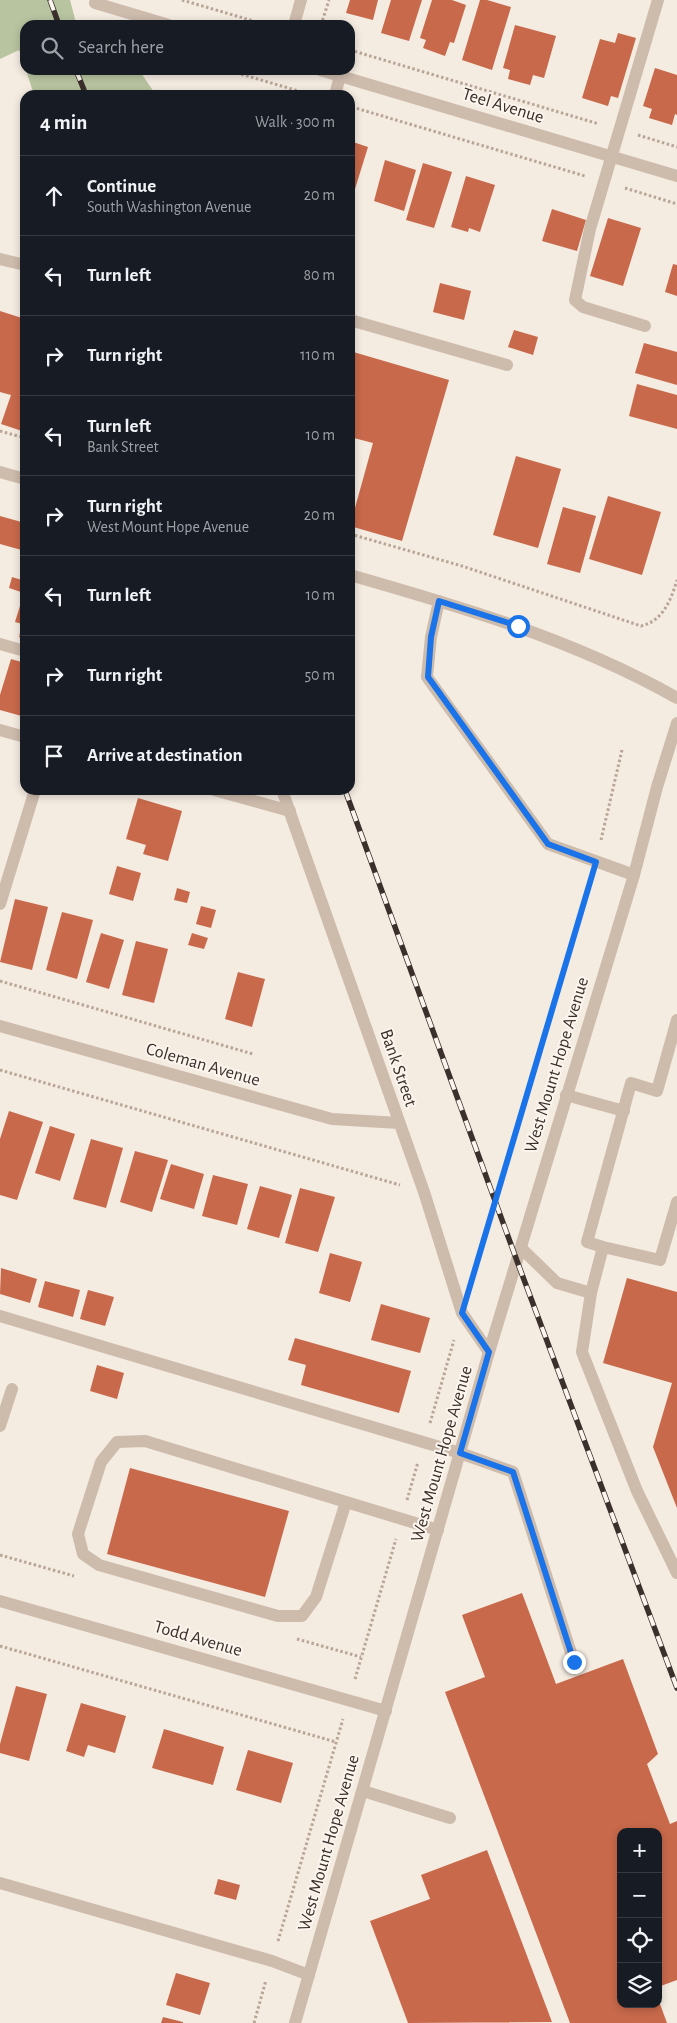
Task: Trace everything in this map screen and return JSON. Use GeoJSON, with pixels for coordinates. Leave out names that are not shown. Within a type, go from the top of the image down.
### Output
{"type":"FeatureCollection","features":[{"type":"Feature","properties":{"kind":"street"},"geometry":{"type":"LineString","coordinates":[[295,20],[301,0]]}},
{"type":"Feature","properties":{"kind":"street"},"geometry":{"type":"LineString","coordinates":[[645,326],[583,307],[574,300],[588,238],[658,0]]}},
{"type":"Feature","properties":{"kind":"street"},"geometry":{"type":"LineString","coordinates":[[95,3],[152,20]]}},
{"type":"Feature","properties":{"kind":"street","name":"Teel Avenue"},"geometry":{"type":"LineString","coordinates":[[337,75],[677,176]]}},
{"type":"Feature","properties":{"kind":"street"},"geometry":{"type":"LineString","coordinates":[[336,90],[340,76]]}},
{"type":"Feature","properties":{"kind":"street"},"geometry":{"type":"LineString","coordinates":[[0,259],[20,264]]}},
{"type":"Feature","properties":{"kind":"street"},"geometry":{"type":"LineString","coordinates":[[355,321],[507,365]]}},
{"type":"Feature","properties":{"kind":"street"},"geometry":{"type":"LineString","coordinates":[[0,472],[20,478]]}},
{"type":"Feature","properties":{"kind":"street"},"geometry":{"type":"LineString","coordinates":[[355,576],[501,619],[625,670],[677,698]]}},
{"type":"Feature","properties":{"kind":"street"},"geometry":{"type":"LineString","coordinates":[[439,601],[431,637],[428,677],[548,844],[634,875]]}},
{"type":"Feature","properties":{"kind":"street"},"geometry":{"type":"LineString","coordinates":[[0,644],[20,650]]}},
{"type":"Feature","properties":{"kind":"street","name":"West Mount Hope Avenue"},"geometry":{"type":"LineString","coordinates":[[295,2023],[489,1352],[634,875],[657,787],[677,723]]}},
{"type":"Feature","properties":{"kind":"street"},"geometry":{"type":"LineString","coordinates":[[0,730],[20,736]]}},
{"type":"Feature","properties":{"kind":"street"},"geometry":{"type":"LineString","coordinates":[[0,904],[33,795]]}},
{"type":"Feature","properties":{"kind":"street"},"geometry":{"type":"LineString","coordinates":[[231,795],[290,812]]}},
{"type":"Feature","properties":{"kind":"street","name":"Bank Street"},"geometry":{"type":"LineString","coordinates":[[284,795],[424,1192],[462,1313],[489,1352]]}},
{"type":"Feature","properties":{"kind":"street"},"geometry":{"type":"LineString","coordinates":[[677,1020],[657,1091],[631,1083],[587,1242],[660,1260],[677,1202]]}},
{"type":"Feature","properties":{"kind":"street","name":"Coleman Avenue"},"geometry":{"type":"LineString","coordinates":[[0,1026],[332,1119],[399,1123]]}},
{"type":"Feature","properties":{"kind":"street"},"geometry":{"type":"LineString","coordinates":[[566,1095],[624,1111]]}},
{"type":"Feature","properties":{"kind":"street"},"geometry":{"type":"LineString","coordinates":[[603,1247],[591,1292],[582,1352],[637,1491],[677,1573]]}},
{"type":"Feature","properties":{"kind":"street"},"geometry":{"type":"LineString","coordinates":[[521,1248],[557,1283],[591,1292]]}},
{"type":"Feature","properties":{"kind":"street"},"geometry":{"type":"LineString","coordinates":[[0,1316],[424,1442],[513,1472],[574,1662]]}},
{"type":"Feature","properties":{"kind":"street"},"geometry":{"type":"LineString","coordinates":[[0,1426],[12,1389]]}},
{"type":"Feature","properties":{"kind":"street"},"geometry":{"type":"LineString","coordinates":[[346,1502],[316,1597],[302,1616],[278,1616],[99,1565],[83,1554],[78,1534],[101,1462],[117,1442],[145,1442],[346,1502],[438,1530]]}},
{"type":"Feature","properties":{"kind":"street","name":"Todd Avenue"},"geometry":{"type":"LineString","coordinates":[[0,1601],[386,1711]]}},
{"type":"Feature","properties":{"kind":"street"},"geometry":{"type":"LineString","coordinates":[[363,1791],[450,1818]]}},
{"type":"Feature","properties":{"kind":"street"},"geometry":{"type":"LineString","coordinates":[[0,1882],[272,1961],[309,1976]]}},
{"type":"Feature","properties":{"kind":"path"},"geometry":{"type":"LineString","coordinates":[[182,0],[250,20]]}},
{"type":"Feature","properties":{"kind":"path"},"geometry":{"type":"LineString","coordinates":[[323,20],[329,0]]}},
{"type":"Feature","properties":{"kind":"path"},"geometry":{"type":"LineString","coordinates":[[355,51],[677,147]]}},
{"type":"Feature","properties":{"kind":"path"},"geometry":{"type":"LineString","coordinates":[[244,75],[295,90]]}},
{"type":"Feature","properties":{"kind":"path"},"geometry":{"type":"LineString","coordinates":[[355,107],[677,204]]}},
{"type":"Feature","properties":{"kind":"path"},"geometry":{"type":"LineString","coordinates":[[0,431],[20,437]]}},
{"type":"Feature","properties":{"kind":"path"},"geometry":{"type":"LineString","coordinates":[[355,535],[462,566],[641,626],[652,624],[662,614],[677,580]]}},
{"type":"Feature","properties":{"kind":"path"},"geometry":{"type":"LineString","coordinates":[[473,1275],[596,862],[622,750]]}},
{"type":"Feature","properties":{"kind":"path"},"geometry":{"type":"LineString","coordinates":[[0,981],[253,1054]]}},
{"type":"Feature","properties":{"kind":"path"},"geometry":{"type":"LineString","coordinates":[[0,1070],[424,1192]]}},
{"type":"Feature","properties":{"kind":"path"},"geometry":{"type":"LineString","coordinates":[[254,2023],[462,1313]]}},
{"type":"Feature","properties":{"kind":"path"},"geometry":{"type":"LineString","coordinates":[[0,1646],[336,1742]]}},
{"type":"Feature","properties":{"kind":"green space"},"geometry":{"type":"Polygon","coordinates":[[[0,0],[70,0],[75,20],[20,20],[20,53],[19,50],[0,59],[0,0]]]}},
{"type":"Feature","properties":{"kind":"green space"},"geometry":{"type":"Polygon","coordinates":[[[28,75],[142,75],[153,90],[32,90],[28,75]]]}},
{"type":"Feature","properties":{"kind":"building"},"geometry":{"type":"Polygon","coordinates":[[[350,0],[378,0],[373,20],[346,13],[350,0]]]}},
{"type":"Feature","properties":{"kind":"building"},"geometry":{"type":"Polygon","coordinates":[[[391,0],[422,0],[409,41],[381,33],[391,0]]]}},
{"type":"Feature","properties":{"kind":"building"},"geometry":{"type":"Polygon","coordinates":[[[432,0],[452,0],[466,5],[454,43],[450,42],[445,56],[423,48],[426,40],[420,38],[432,0]]]}},
{"type":"Feature","properties":{"kind":"building"},"geometry":{"type":"Polygon","coordinates":[[[480,0],[487,0],[511,7],[492,70],[462,60],[480,0]]]}},
{"type":"Feature","properties":{"kind":"building"},"geometry":{"type":"Polygon","coordinates":[[[515,25],[556,36],[544,78],[533,75],[530,85],[508,79],[510,70],[503,68],[515,25]]]}},
{"type":"Feature","properties":{"kind":"building"},"geometry":{"type":"Polygon","coordinates":[[[618,33],[636,38],[618,98],[611,96],[608,106],[582,98],[600,39],[615,43],[618,33]]]}},
{"type":"Feature","properties":{"kind":"building"},"geometry":{"type":"Polygon","coordinates":[[[655,68],[677,75],[677,115],[675,114],[672,125],[649,118],[652,109],[643,106],[655,68]]]}},
{"type":"Feature","properties":{"kind":"building"},"geometry":{"type":"Polygon","coordinates":[[[355,143],[368,147],[355,189],[355,143]]]}},
{"type":"Feature","properties":{"kind":"building"},"geometry":{"type":"Polygon","coordinates":[[[385,160],[416,170],[404,211],[374,201],[385,160]]]}},
{"type":"Feature","properties":{"kind":"building"},"geometry":{"type":"Polygon","coordinates":[[[423,163],[452,172],[434,228],[406,220],[423,163]]]}},
{"type":"Feature","properties":{"kind":"building"},"geometry":{"type":"Polygon","coordinates":[[[466,176],[495,185],[480,232],[469,228],[468,232],[451,227],[466,176]]]}},
{"type":"Feature","properties":{"kind":"building"},"geometry":{"type":"Polygon","coordinates":[[[552,209],[586,220],[577,251],[542,241],[552,209]]]}},
{"type":"Feature","properties":{"kind":"building"},"geometry":{"type":"Polygon","coordinates":[[[608,218],[641,228],[623,286],[590,276],[608,218]]]}},
{"type":"Feature","properties":{"kind":"building"},"geometry":{"type":"Polygon","coordinates":[[[673,264],[677,265],[677,296],[665,292],[673,264]]]}},
{"type":"Feature","properties":{"kind":"building"},"geometry":{"type":"Polygon","coordinates":[[[440,283],[471,291],[464,320],[433,312],[440,283]]]}},
{"type":"Feature","properties":{"kind":"building"},"geometry":{"type":"Polygon","coordinates":[[[0,311],[20,317],[20,430],[1,424],[11,395],[0,392],[0,311]]]}},
{"type":"Feature","properties":{"kind":"building"},"geometry":{"type":"Polygon","coordinates":[[[514,330],[538,337],[533,355],[508,347],[514,330]]]}},
{"type":"Feature","properties":{"kind":"building"},"geometry":{"type":"Polygon","coordinates":[[[644,343],[677,352],[677,385],[635,373],[644,343]]]}},
{"type":"Feature","properties":{"kind":"building"},"geometry":{"type":"Polygon","coordinates":[[[355,352],[449,380],[402,541],[355,527],[355,508],[373,443],[355,438],[355,352]]]}},
{"type":"Feature","properties":{"kind":"building"},"geometry":{"type":"Polygon","coordinates":[[[637,384],[677,395],[677,429],[629,416],[637,384]]]}},
{"type":"Feature","properties":{"kind":"building"},"geometry":{"type":"Polygon","coordinates":[[[516,456],[561,469],[538,548],[493,535],[516,456]]]}},
{"type":"Feature","properties":{"kind":"building"},"geometry":{"type":"Polygon","coordinates":[[[608,496],[661,512],[642,575],[589,559],[608,496]]]}},
{"type":"Feature","properties":{"kind":"building"},"geometry":{"type":"Polygon","coordinates":[[[563,507],[596,516],[580,573],[547,564],[563,507]]]}},
{"type":"Feature","properties":{"kind":"building"},"geometry":{"type":"Polygon","coordinates":[[[0,516],[20,522],[20,550],[0,544],[0,516]]]}},
{"type":"Feature","properties":{"kind":"building"},"geometry":{"type":"Polygon","coordinates":[[[12,577],[20,579],[20,592],[9,588],[12,577]]]}},
{"type":"Feature","properties":{"kind":"building"},"geometry":{"type":"Polygon","coordinates":[[[20,606],[20,623],[15,622],[20,606]]]}},
{"type":"Feature","properties":{"kind":"building"},"geometry":{"type":"Polygon","coordinates":[[[11,659],[20,662],[20,716],[0,710],[0,695],[11,659]]]}},
{"type":"Feature","properties":{"kind":"building"},"geometry":{"type":"Polygon","coordinates":[[[138,798],[182,811],[168,861],[143,854],[146,845],[126,839],[138,798]]]}},
{"type":"Feature","properties":{"kind":"building"},"geometry":{"type":"Polygon","coordinates":[[[117,866],[141,873],[133,901],[109,894],[117,866]]]}},
{"type":"Feature","properties":{"kind":"building"},"geometry":{"type":"Polygon","coordinates":[[[177,888],[190,892],[187,903],[174,900],[177,888]]]}},
{"type":"Feature","properties":{"kind":"building"},"geometry":{"type":"Polygon","coordinates":[[[15,899],[48,907],[32,970],[0,962],[15,899]]]}},
{"type":"Feature","properties":{"kind":"building"},"geometry":{"type":"Polygon","coordinates":[[[201,906],[216,910],[211,928],[196,924],[201,906]]]}},
{"type":"Feature","properties":{"kind":"building"},"geometry":{"type":"Polygon","coordinates":[[[62,912],[93,920],[77,979],[46,970],[62,912]]]}},
{"type":"Feature","properties":{"kind":"building"},"geometry":{"type":"Polygon","coordinates":[[[101,933],[124,940],[109,989],[86,982],[101,933]]]}},
{"type":"Feature","properties":{"kind":"building"},"geometry":{"type":"Polygon","coordinates":[[[192,933],[208,938],[204,949],[188,945],[192,933]]]}},
{"type":"Feature","properties":{"kind":"building"},"geometry":{"type":"Polygon","coordinates":[[[136,941],[168,949],[154,1003],[122,995],[136,941]]]}},
{"type":"Feature","properties":{"kind":"building"},"geometry":{"type":"Polygon","coordinates":[[[238,972],[265,979],[252,1027],[225,1019],[238,972]]]}},
{"type":"Feature","properties":{"kind":"building"},"geometry":{"type":"Polygon","coordinates":[[[9,1111],[43,1122],[17,1200],[0,1195],[0,1139],[9,1111]]]}},
{"type":"Feature","properties":{"kind":"building"},"geometry":{"type":"Polygon","coordinates":[[[50,1126],[75,1134],[60,1181],[35,1173],[50,1126]]]}},
{"type":"Feature","properties":{"kind":"building"},"geometry":{"type":"Polygon","coordinates":[[[91,1139],[123,1148],[106,1208],[73,1199],[91,1139]]]}},
{"type":"Feature","properties":{"kind":"building"},"geometry":{"type":"Polygon","coordinates":[[[135,1151],[168,1160],[152,1212],[120,1202],[135,1151]]]}},
{"type":"Feature","properties":{"kind":"building"},"geometry":{"type":"Polygon","coordinates":[[[171,1164],[204,1174],[194,1209],[160,1199],[171,1164]]]}},
{"type":"Feature","properties":{"kind":"building"},"geometry":{"type":"Polygon","coordinates":[[[213,1175],[248,1184],[237,1225],[202,1216],[213,1175]]]}},
{"type":"Feature","properties":{"kind":"building"},"geometry":{"type":"Polygon","coordinates":[[[260,1186],[292,1195],[279,1238],[247,1229],[260,1186]]]}},
{"type":"Feature","properties":{"kind":"building"},"geometry":{"type":"Polygon","coordinates":[[[300,1188],[335,1197],[318,1252],[285,1243],[300,1188]]]}},
{"type":"Feature","properties":{"kind":"building"},"geometry":{"type":"Polygon","coordinates":[[[330,1253],[362,1262],[350,1302],[319,1293],[330,1253]]]}},
{"type":"Feature","properties":{"kind":"building"},"geometry":{"type":"Polygon","coordinates":[[[1,1268],[37,1279],[30,1303],[0,1294],[1,1268]]]}},
{"type":"Feature","properties":{"kind":"building"},"geometry":{"type":"Polygon","coordinates":[[[627,1278],[677,1292],[677,1508],[653,1447],[672,1383],[603,1363],[627,1278]]]}},
{"type":"Feature","properties":{"kind":"building"},"geometry":{"type":"Polygon","coordinates":[[[45,1281],[80,1290],[73,1317],[38,1307],[45,1281]]]}},
{"type":"Feature","properties":{"kind":"building"},"geometry":{"type":"Polygon","coordinates":[[[88,1290],[114,1297],[105,1326],[80,1319],[88,1290]]]}},
{"type":"Feature","properties":{"kind":"building"},"geometry":{"type":"Polygon","coordinates":[[[381,1304],[430,1318],[420,1353],[371,1340],[381,1304]]]}},
{"type":"Feature","properties":{"kind":"building"},"geometry":{"type":"Polygon","coordinates":[[[295,1338],[411,1371],[399,1413],[301,1385],[306,1365],[288,1360],[295,1338]]]}},
{"type":"Feature","properties":{"kind":"building"},"geometry":{"type":"Polygon","coordinates":[[[97,1365],[124,1373],[117,1399],[90,1391],[97,1365]]]}},
{"type":"Feature","properties":{"kind":"building"},"geometry":{"type":"Polygon","coordinates":[[[130,1468],[289,1511],[265,1597],[107,1554],[130,1468]]]}},
{"type":"Feature","properties":{"kind":"building"},"geometry":{"type":"Polygon","coordinates":[[[522,1593],[556,1684],[623,1659],[658,1754],[647,1764],[670,1824],[677,1821],[677,1980],[662,1986],[662,1828],[617,1828],[617,2008],[661,2008],[667,2023],[570,2023],[445,1692],[485,1677],[462,1615],[522,1593]]]}},
{"type":"Feature","properties":{"kind":"building"},"geometry":{"type":"Polygon","coordinates":[[[16,1686],[47,1694],[29,1761],[0,1753],[0,1744],[16,1686]]]}},
{"type":"Feature","properties":{"kind":"building"},"geometry":{"type":"Polygon","coordinates":[[[81,1703],[126,1716],[115,1753],[88,1745],[84,1757],[66,1751],[81,1703]]]}},
{"type":"Feature","properties":{"kind":"building"},"geometry":{"type":"Polygon","coordinates":[[[164,1729],[224,1747],[213,1785],[152,1768],[164,1729]]]}},
{"type":"Feature","properties":{"kind":"building"},"geometry":{"type":"Polygon","coordinates":[[[248,1750],[293,1763],[281,1803],[236,1790],[248,1750]]]}},
{"type":"Feature","properties":{"kind":"building"},"geometry":{"type":"Polygon","coordinates":[[[487,1850],[552,2022],[408,2023],[370,1921],[430,1899],[421,1875],[487,1850]]]}},
{"type":"Feature","properties":{"kind":"building"},"geometry":{"type":"Polygon","coordinates":[[[218,1879],[240,1885],[236,1900],[214,1894],[218,1879]]]}},
{"type":"Feature","properties":{"kind":"building"},"geometry":{"type":"Polygon","coordinates":[[[176,1973],[210,1983],[200,2015],[166,2005],[176,1973]]]}},
{"type":"Feature","properties":{"kind":"building"},"geometry":{"type":"Polygon","coordinates":[[[163,2017],[183,2022],[183,2023],[161,2023],[163,2017]]]}},
{"type":"Feature","properties":{"kind":"railway"},"geometry":{"type":"LineString","coordinates":[[50,0],[57,20]]}},
{"type":"Feature","properties":{"kind":"railway"},"geometry":{"type":"LineString","coordinates":[[78,75],[84,90]]}},
{"type":"Feature","properties":{"kind":"railway"},"geometry":{"type":"LineString","coordinates":[[347,795],[517,1261],[677,1688]]}},
{"type":"Feature","properties":{"kind":"route"},"geometry":{"type":"LineString","coordinates":[[518,626],[501,619],[439,601],[431,637],[428,677],[548,844],[596,862],[462,1313],[489,1352],[460,1453],[513,1472],[574,1662]]}}]}
